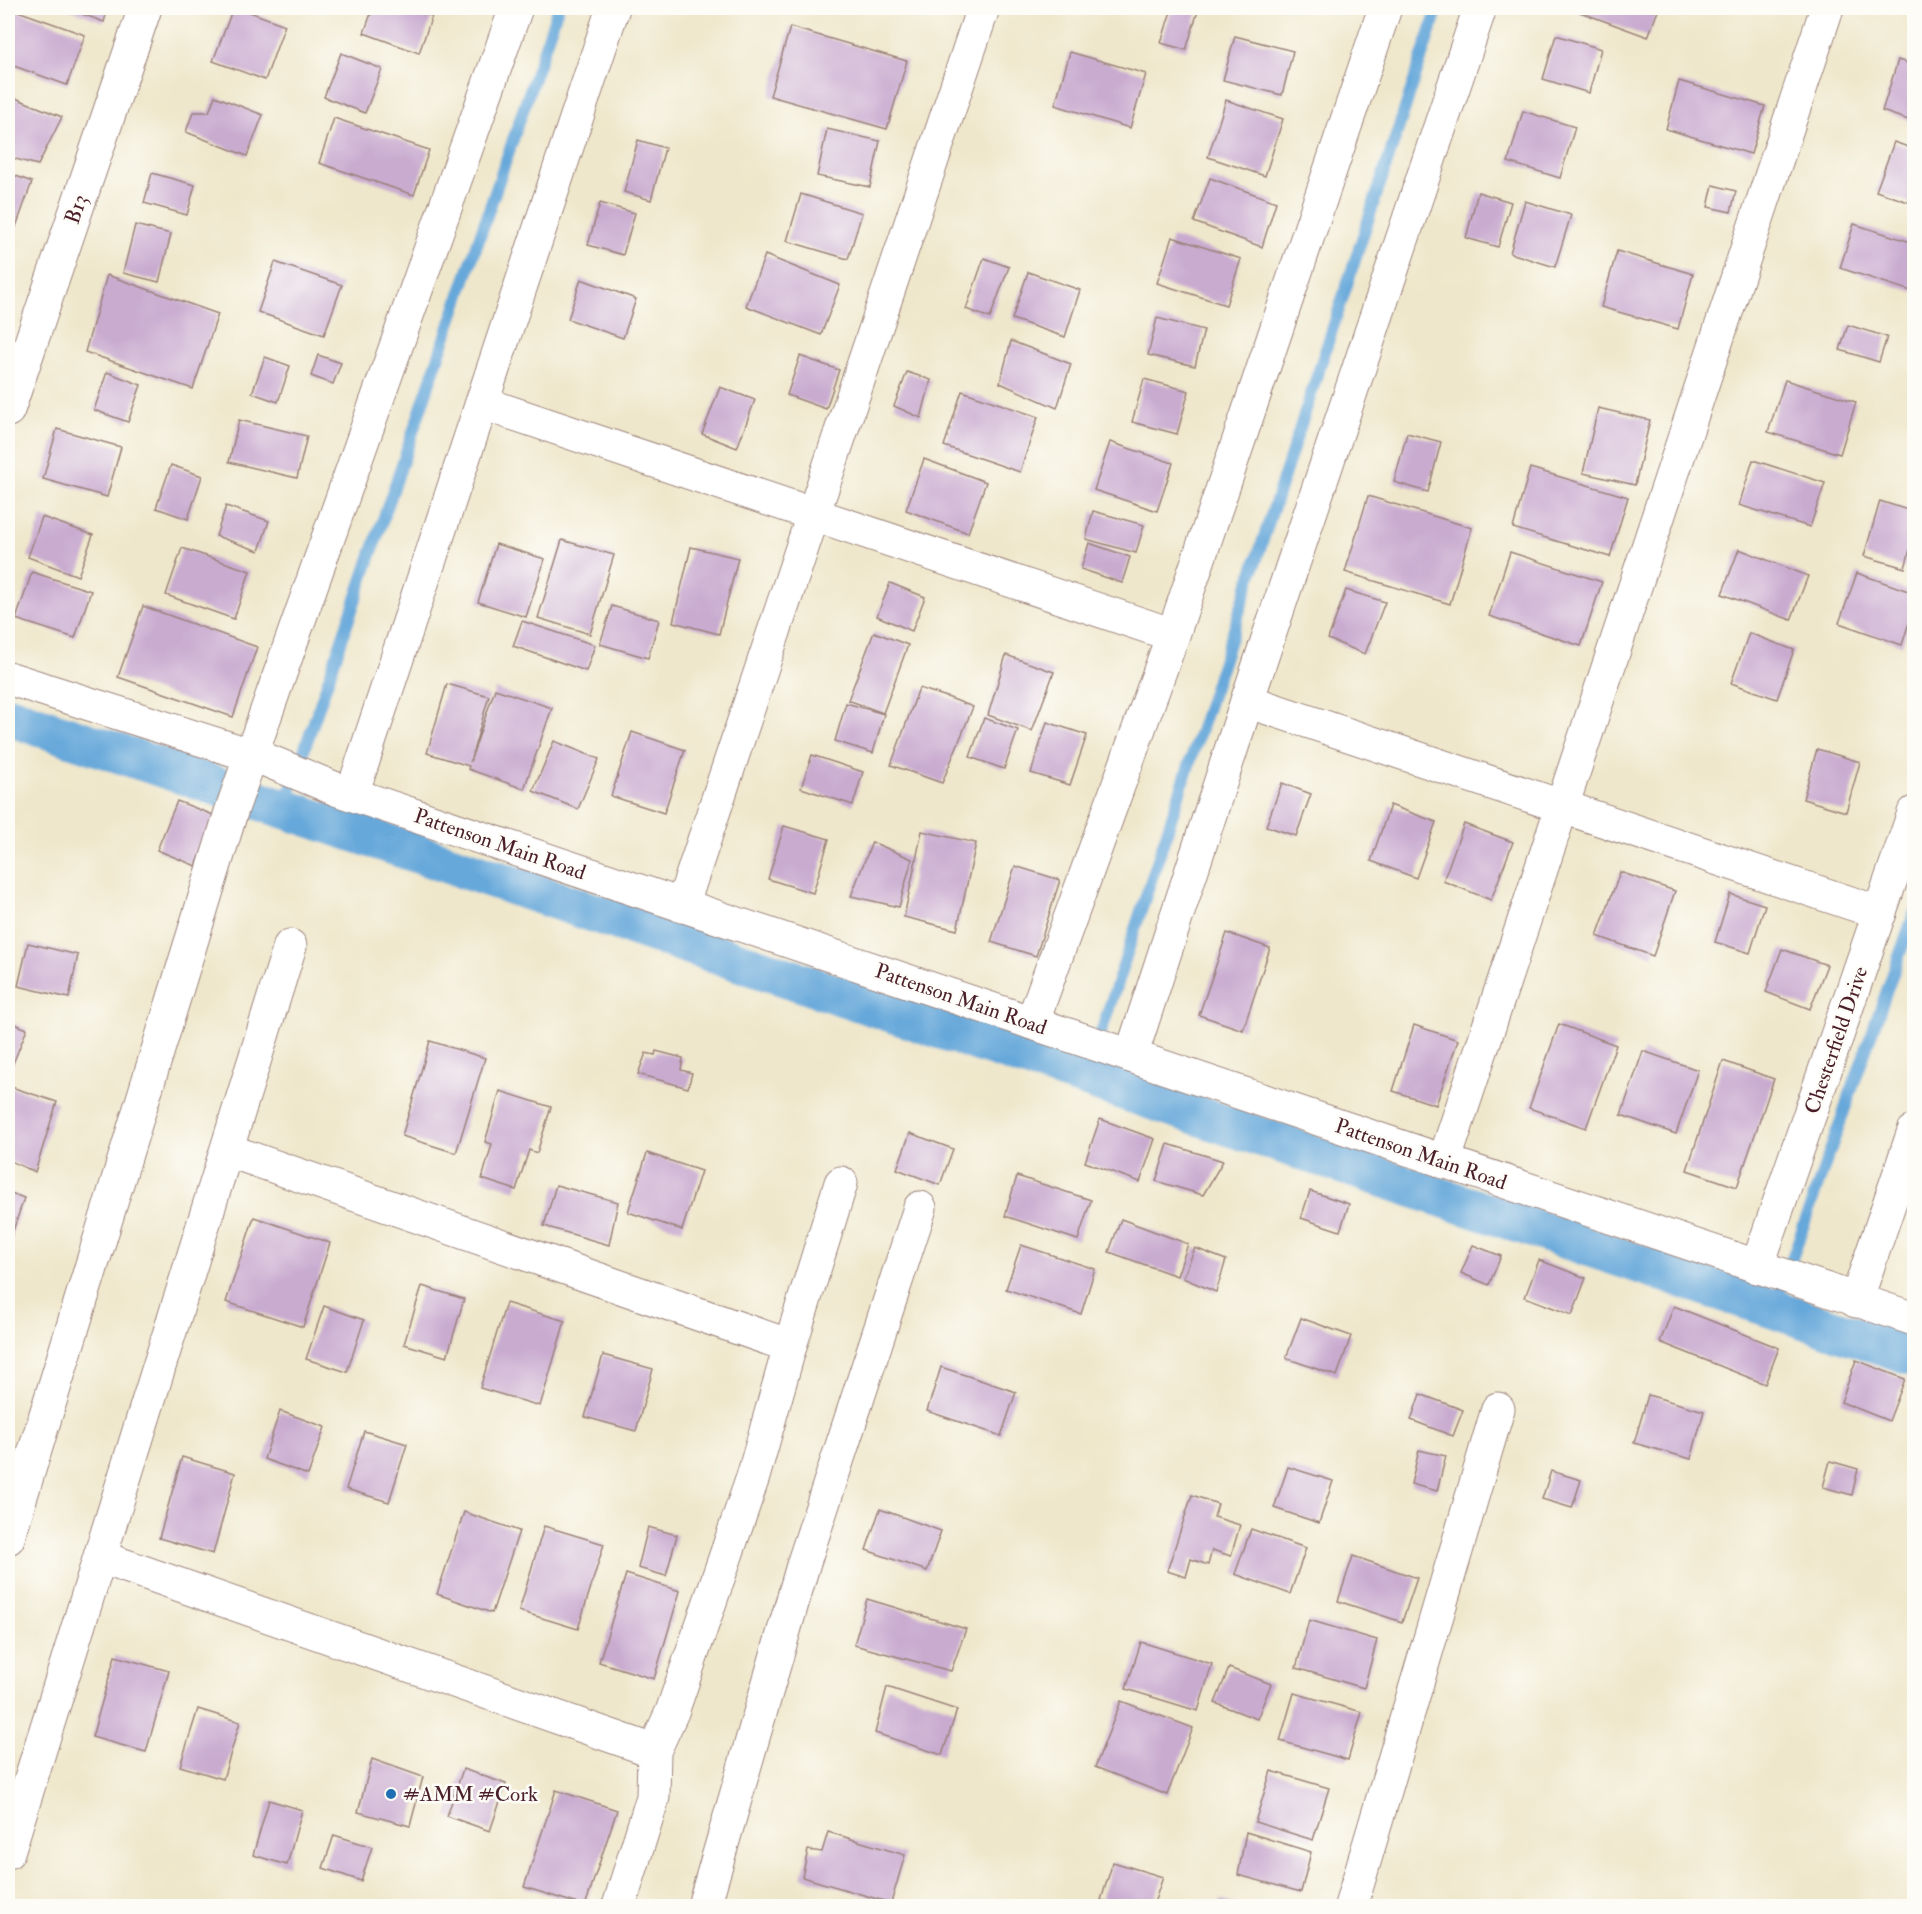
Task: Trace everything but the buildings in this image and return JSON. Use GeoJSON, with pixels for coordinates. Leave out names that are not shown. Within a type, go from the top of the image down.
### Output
{"type":"FeatureCollection","features":[{"type":"Feature","properties":{"kind":"street","name":"B13"},"geometry":{"type":"LineString","coordinates":[[8,410],[145,8]]}},
{"type":"Feature","properties":{"kind":"street"},"geometry":{"type":"LineString","coordinates":[[8,1538],[232,809],[254,760],[516,8]]}},
{"type":"Feature","properties":{"kind":"street"},"geometry":{"type":"LineString","coordinates":[[340,790],[482,403],[613,8]]}},
{"type":"Feature","properties":{"kind":"street"},"geometry":{"type":"LineString","coordinates":[[682,906],[982,8]]}},
{"type":"Feature","properties":{"kind":"street"},"geometry":{"type":"LineString","coordinates":[[1040,1025],[1385,8]]}},
{"type":"Feature","properties":{"kind":"street"},"geometry":{"type":"LineString","coordinates":[[1122,1054],[1246,701],[1480,8]]}},
{"type":"Feature","properties":{"kind":"street"},"geometry":{"type":"LineString","coordinates":[[1444,1162],[1827,8]]}},
{"type":"Feature","properties":{"kind":"street"},"geometry":{"type":"LineString","coordinates":[[482,403],[1173,635]]}},
{"type":"Feature","properties":{"kind":"street","name":"Pattenson Main Road"},"geometry":{"type":"LineString","coordinates":[[8,678],[1914,1320]]}},
{"type":"Feature","properties":{"kind":"street"},"geometry":{"type":"LineString","coordinates":[[1246,701],[1880,913]]}},
{"type":"Feature","properties":{"kind":"street","name":"Chesterfield Drive"},"geometry":{"type":"LineString","coordinates":[[1757,1267],[1914,813]]}},
{"type":"Feature","properties":{"kind":"street"},"geometry":{"type":"LineString","coordinates":[[8,1852],[290,946]]}},
{"type":"Feature","properties":{"kind":"street"},"geometry":{"type":"LineString","coordinates":[[1856,1300],[1914,1131]]}},
{"type":"Feature","properties":{"kind":"street"},"geometry":{"type":"LineString","coordinates":[[227,1150],[790,1346]]}},
{"type":"Feature","properties":{"kind":"street"},"geometry":{"type":"LineString","coordinates":[[620,1906],[653,1797],[654,1751],[672,1712],[753,1477],[790,1346],[841,1184]]}},
{"type":"Feature","properties":{"kind":"street"},"geometry":{"type":"LineString","coordinates":[[704,1906],[804,1562],[920,1208]]}},
{"type":"Feature","properties":{"kind":"street"},"geometry":{"type":"LineString","coordinates":[[1351,1906],[1498,1409]]}},
{"type":"Feature","properties":{"kind":"street"},"geometry":{"type":"LineString","coordinates":[[100,1557],[654,1751]]}},
{"type":"Feature","properties":{"kind":"waterway"},"geometry":{"type":"LineString","coordinates":[[284,809],[558,8]]}},
{"type":"Feature","properties":{"kind":"waterway"},"geometry":{"type":"LineString","coordinates":[[1086,1078],[1438,8]]}},
{"type":"Feature","properties":{"kind":"waterway"},"geometry":{"type":"LineString","coordinates":[[8,716],[1914,1356]]}},
{"type":"Feature","properties":{"kind":"waterway"},"geometry":{"type":"LineString","coordinates":[[1774,1309],[1914,914]]}},
{"type":"Feature","properties":{"kind":"place","name":"#AMM #Cork"},"geometry":{"type":"Point","coordinates":[391,1794]}}]}
